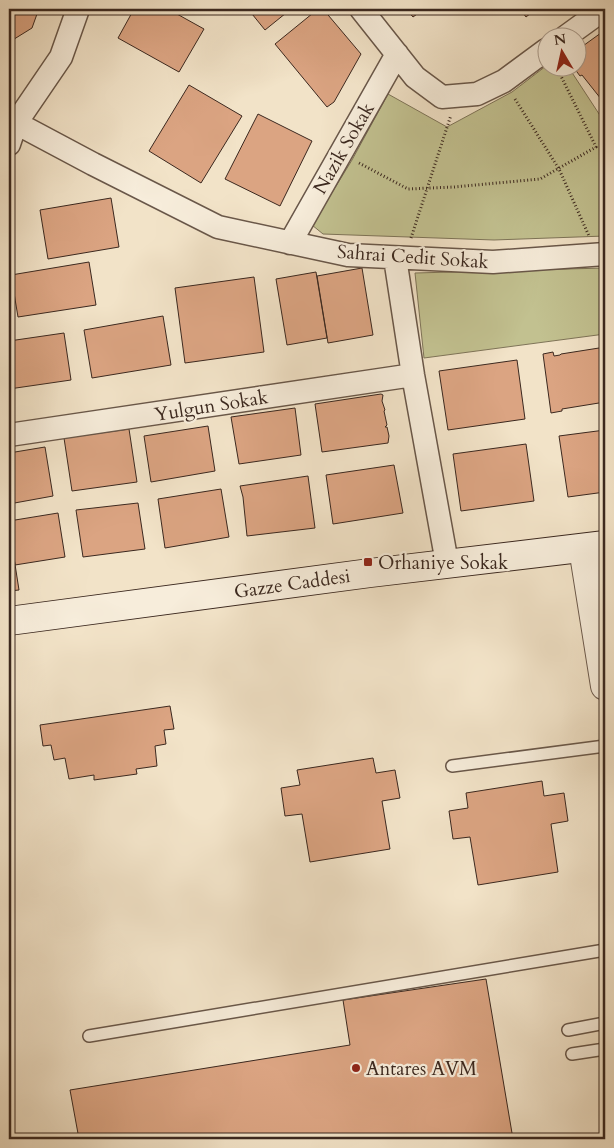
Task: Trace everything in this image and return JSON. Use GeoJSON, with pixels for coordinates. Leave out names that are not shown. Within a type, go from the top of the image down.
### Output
{"type":"FeatureCollection","features":[{"type":"Feature","properties":{"kind":"main road","name":"Gazze Caddesi"},"geometry":{"type":"LineString","coordinates":[[9,621],[447,563],[594,546]]}},
{"type":"Feature","properties":{"kind":"main road"},"geometry":{"type":"LineString","coordinates":[[594,546],[605,686]]}},
{"type":"Feature","properties":{"kind":"street"},"geometry":{"type":"LineString","coordinates":[[9,144],[13,124],[61,57],[78,9]]}},
{"type":"Feature","properties":{"kind":"street"},"geometry":{"type":"LineString","coordinates":[[362,9],[415,77],[442,97],[477,94],[504,81],[536,57]]}},
{"type":"Feature","properties":{"kind":"street"},"geometry":{"type":"LineString","coordinates":[[578,28],[604,9]]}},
{"type":"Feature","properties":{"kind":"street","name":"Nazik Sokak"},"geometry":{"type":"LineString","coordinates":[[290,243],[397,54]]}},
{"type":"Feature","properties":{"kind":"street","name":"Sahrai Cedit Sokak"},"geometry":{"type":"LineString","coordinates":[[13,124],[218,227],[348,255],[493,262],[601,255]]}},
{"type":"Feature","properties":{"kind":"street"},"geometry":{"type":"LineString","coordinates":[[400,258],[414,375],[447,563]]}},
{"type":"Feature","properties":{"kind":"street","name":"Yulgun Sokak"},"geometry":{"type":"LineString","coordinates":[[9,436],[414,375]]}},
{"type":"Feature","properties":{"kind":"lane"},"geometry":{"type":"LineString","coordinates":[[452,766],[605,746]]}},
{"type":"Feature","properties":{"kind":"lane"},"geometry":{"type":"LineString","coordinates":[[89,1036],[605,950]]}},
{"type":"Feature","properties":{"kind":"lane"},"geometry":{"type":"LineString","coordinates":[[568,1030],[605,1023]]}},
{"type":"Feature","properties":{"kind":"lane"},"geometry":{"type":"LineString","coordinates":[[572,1054],[605,1049]]}},
{"type":"Feature","properties":{"kind":"path"},"geometry":{"type":"LineString","coordinates":[[340,154],[408,189],[540,179],[596,147],[561,78]]}},
{"type":"Feature","properties":{"kind":"path"},"geometry":{"type":"LineString","coordinates":[[504,81],[559,168],[601,255]]}},
{"type":"Feature","properties":{"kind":"path"},"geometry":{"type":"LineString","coordinates":[[400,258],[427,188],[457,96]]}},
{"type":"Feature","properties":{"kind":"shaded area"},"geometry":{"type":"Polygon","coordinates":[[[536,74],[536,78],[576,78],[605,123],[605,236],[494,240],[323,234],[312,225],[352,160],[388,94],[447,127],[512,92],[536,74]]]}},
{"type":"Feature","properties":{"kind":"shaded area"},"geometry":{"type":"Polygon","coordinates":[[[605,268],[605,334],[424,358],[415,273],[605,268]]]}},
{"type":"Feature","properties":{"kind":"building"},"geometry":{"type":"Polygon","coordinates":[[[9,9],[34,9],[37,14],[32,28],[11,41],[9,38],[9,9]]]}},
{"type":"Feature","properties":{"kind":"building"},"geometry":{"type":"Polygon","coordinates":[[[134,9],[168,9],[204,29],[179,72],[118,38],[134,9]]]}},
{"type":"Feature","properties":{"kind":"building"},"geometry":{"type":"Polygon","coordinates":[[[248,9],[291,9],[265,30],[248,9]]]}},
{"type":"Feature","properties":{"kind":"building"},"geometry":{"type":"Polygon","coordinates":[[[318,9],[323,9],[361,54],[334,102],[327,107],[275,44],[318,9]]]}},
{"type":"Feature","properties":{"kind":"building"},"geometry":{"type":"Polygon","coordinates":[[[406,9],[424,9],[413,17],[406,9]]]}},
{"type":"Feature","properties":{"kind":"building"},"geometry":{"type":"Polygon","coordinates":[[[520,9],[536,9],[526,17],[520,9]]]}},
{"type":"Feature","properties":{"kind":"building"},"geometry":{"type":"Polygon","coordinates":[[[605,30],[605,104],[584,78],[586,78],[586,44],[605,30]]]}},
{"type":"Feature","properties":{"kind":"building"},"geometry":{"type":"Polygon","coordinates":[[[189,85],[242,116],[201,183],[149,151],[189,85]]]}},
{"type":"Feature","properties":{"kind":"building"},"geometry":{"type":"Polygon","coordinates":[[[258,114],[312,141],[280,206],[225,179],[258,114]]]}},
{"type":"Feature","properties":{"kind":"building"},"geometry":{"type":"Polygon","coordinates":[[[111,198],[119,247],[48,259],[40,210],[111,198]]]}},
{"type":"Feature","properties":{"kind":"building"},"geometry":{"type":"Polygon","coordinates":[[[89,262],[96,305],[18,317],[11,275],[89,262]]]}},
{"type":"Feature","properties":{"kind":"building"},"geometry":{"type":"Polygon","coordinates":[[[362,268],[373,335],[328,343],[317,276],[362,268]]]}},
{"type":"Feature","properties":{"kind":"building"},"geometry":{"type":"Polygon","coordinates":[[[316,272],[327,338],[287,345],[276,279],[316,272]]]}},
{"type":"Feature","properties":{"kind":"building"},"geometry":{"type":"Polygon","coordinates":[[[254,277],[264,352],[185,363],[175,288],[254,277]]]}},
{"type":"Feature","properties":{"kind":"building"},"geometry":{"type":"Polygon","coordinates":[[[163,316],[171,365],[92,378],[84,330],[163,316]]]}},
{"type":"Feature","properties":{"kind":"building"},"geometry":{"type":"Polygon","coordinates":[[[64,333],[71,380],[9,389],[9,341],[64,333]]]}},
{"type":"Feature","properties":{"kind":"building"},"geometry":{"type":"Polygon","coordinates":[[[599,348],[605,349],[605,402],[562,409],[562,411],[551,413],[543,354],[553,352],[554,356],[599,348]]]}},
{"type":"Feature","properties":{"kind":"building"},"geometry":{"type":"Polygon","coordinates":[[[517,360],[525,419],[448,430],[439,371],[517,360]]]}},
{"type":"Feature","properties":{"kind":"building"},"geometry":{"type":"Polygon","coordinates":[[[383,395],[382,401],[387,425],[385,427],[387,427],[389,436],[388,443],[322,452],[315,404],[383,395]]]}},
{"type":"Feature","properties":{"kind":"building"},"geometry":{"type":"Polygon","coordinates":[[[295,408],[301,455],[239,464],[231,417],[295,408]]]}},
{"type":"Feature","properties":{"kind":"building"},"geometry":{"type":"Polygon","coordinates":[[[208,426],[215,471],[151,482],[144,436],[208,426]]]}},
{"type":"Feature","properties":{"kind":"building"},"geometry":{"type":"Polygon","coordinates":[[[129,429],[137,482],[72,491],[64,438],[129,429]]]}},
{"type":"Feature","properties":{"kind":"building"},"geometry":{"type":"Polygon","coordinates":[[[605,430],[605,492],[568,497],[559,436],[605,430]]]}},
{"type":"Feature","properties":{"kind":"building"},"geometry":{"type":"Polygon","coordinates":[[[526,444],[534,501],[461,511],[453,454],[526,444]]]}},
{"type":"Feature","properties":{"kind":"building"},"geometry":{"type":"Polygon","coordinates":[[[45,447],[53,496],[9,504],[9,453],[45,447]]]}},
{"type":"Feature","properties":{"kind":"building"},"geometry":{"type":"Polygon","coordinates":[[[394,465],[403,513],[333,524],[326,475],[394,465]]]}},
{"type":"Feature","properties":{"kind":"building"},"geometry":{"type":"Polygon","coordinates":[[[308,476],[315,528],[247,536],[240,486],[308,476]]]}},
{"type":"Feature","properties":{"kind":"building"},"geometry":{"type":"Polygon","coordinates":[[[221,489],[229,537],[165,548],[158,499],[221,489]]]}},
{"type":"Feature","properties":{"kind":"building"},"geometry":{"type":"Polygon","coordinates":[[[138,503],[145,549],[83,557],[76,510],[138,503]]]}},
{"type":"Feature","properties":{"kind":"building"},"geometry":{"type":"Polygon","coordinates":[[[58,513],[65,557],[15,565],[9,521],[58,513]]]}},
{"type":"Feature","properties":{"kind":"building"},"geometry":{"type":"Polygon","coordinates":[[[9,526],[19,590],[9,591],[9,526]]]}},
{"type":"Feature","properties":{"kind":"building"},"geometry":{"type":"Polygon","coordinates":[[[170,706],[174,729],[164,730],[166,744],[155,746],[157,766],[136,769],[137,774],[94,780],[94,775],[69,779],[65,758],[54,760],[51,745],[43,746],[40,725],[170,706]]]}},
{"type":"Feature","properties":{"kind":"building"},"geometry":{"type":"Polygon","coordinates":[[[373,758],[376,773],[395,770],[400,798],[382,801],[390,849],[310,862],[302,814],[285,816],[281,788],[300,785],[297,770],[373,758]]]}},
{"type":"Feature","properties":{"kind":"building"},"geometry":{"type":"Polygon","coordinates":[[[542,781],[544,796],[564,793],[568,821],[551,824],[558,872],[478,885],[470,837],[453,839],[449,811],[468,808],[466,793],[542,781]]]}},
{"type":"Feature","properties":{"kind":"building","name":"Antares AVM"},"geometry":{"type":"Polygon","coordinates":[[[486,979],[513,1139],[79,1139],[70,1090],[350,1045],[343,1000],[486,979]]]}},
{"type":"Feature","properties":{"kind":"place","name":"Orhaniye Sokak"},"geometry":{"type":"Point","coordinates":[368,562]}},
{"type":"Feature","properties":{"kind":"place","name":"Antares AVM"},"geometry":{"type":"Point","coordinates":[356,1068]}}]}
